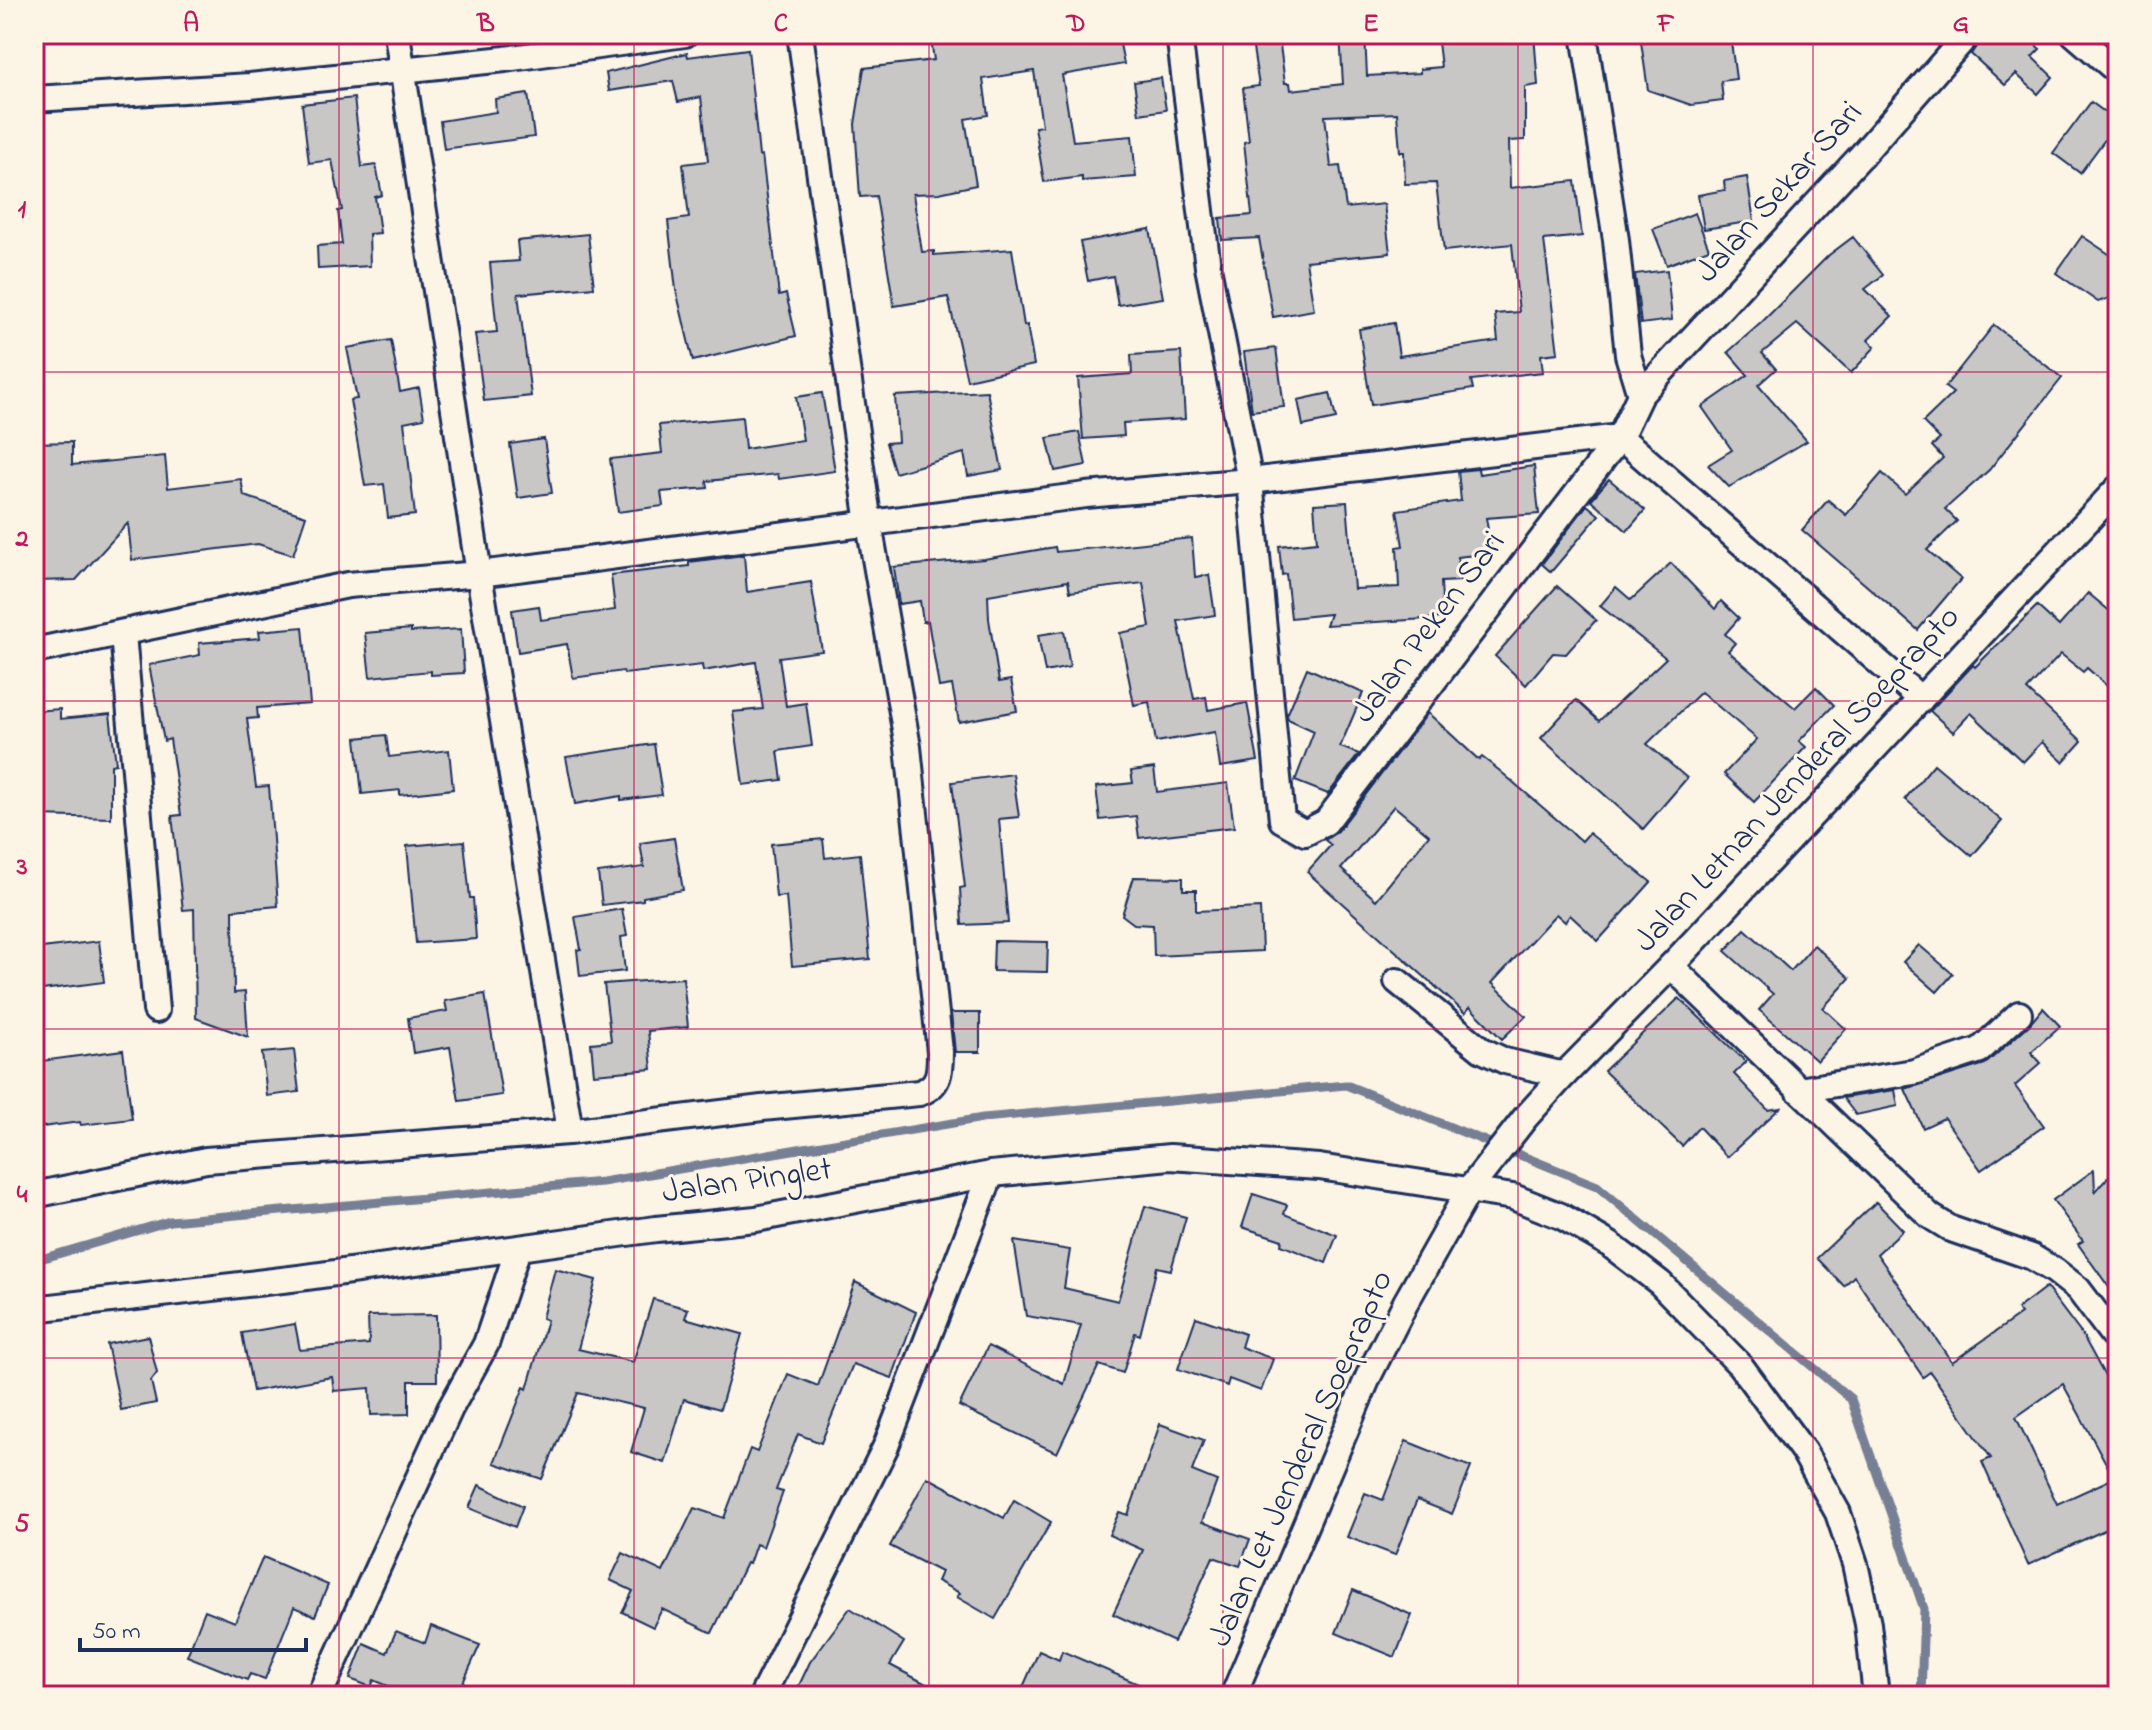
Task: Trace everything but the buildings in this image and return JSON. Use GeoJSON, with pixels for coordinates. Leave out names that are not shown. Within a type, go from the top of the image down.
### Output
{"type":"FeatureCollection","features":[{"type":"Feature","properties":{"kind":"street"},"geometry":{"type":"LineString","coordinates":[[397,34],[568,1132]]}},
{"type":"Feature","properties":{"kind":"street"},"geometry":{"type":"LineString","coordinates":[[34,99],[250,86],[505,59],[685,34]]}},
{"type":"Feature","properties":{"kind":"street"},"geometry":{"type":"LineString","coordinates":[[34,1195],[206,1160],[568,1132],[762,1108],[919,1093],[936,1082],[940,1071],[940,1052],[908,747],[869,524],[800,34]]}},
{"type":"Feature","properties":{"kind":"street"},"geometry":{"type":"LineString","coordinates":[[1179,34],[1208,267],[1250,481]]}},
{"type":"Feature","properties":{"kind":"street"},"geometry":{"type":"LineString","coordinates":[[1584,34],[1616,240],[1628,355],[1640,395]]}},
{"type":"Feature","properties":{"kind":"street","name":"Jalan Sekar Sari"},"geometry":{"type":"LineString","coordinates":[[1620,437],[1640,395],[1862,155],[1968,34]]}},
{"type":"Feature","properties":{"kind":"street"},"geometry":{"type":"LineString","coordinates":[[2074,34],[2118,72]]}},
{"type":"Feature","properties":{"kind":"street"},"geometry":{"type":"LineString","coordinates":[[34,651],[348,585],[479,574],[1086,495],[1250,481],[1620,437],[1921,699]]}},
{"type":"Feature","properties":{"kind":"street","name":"Jalan Peken Sari"},"geometry":{"type":"LineString","coordinates":[[1250,481],[1282,820],[1305,833],[1326,822],[1620,437]]}},
{"type":"Feature","properties":{"kind":"street","name":"Jalan Letnan Jenderal Soeprapto"},"geometry":{"type":"LineString","coordinates":[[1486,1170],[1525,1118],[1564,1075],[1671,966],[2118,488]]}},
{"type":"Feature","properties":{"kind":"street"},"geometry":{"type":"LineString","coordinates":[[123,634],[156,1010]]}},
{"type":"Feature","properties":{"kind":"street"},"geometry":{"type":"LineString","coordinates":[[1671,966],[1930,1216],[1951,1229],[2032,1257],[2055,1271],[2078,1289],[2118,1342]]}},
{"type":"Feature","properties":{"kind":"street"},"geometry":{"type":"LineString","coordinates":[[1397,981],[1482,1050],[1505,1061],[1564,1075]]}},
{"type":"Feature","properties":{"kind":"street"},"geometry":{"type":"LineString","coordinates":[[1798,1090],[1914,1072],[1940,1064],[1980,1050],[2019,1014]]}},
{"type":"Feature","properties":{"kind":"street","name":"Jalan Pinglet"},"geometry":{"type":"LineString","coordinates":[[34,1309],[299,1278],[656,1229],[756,1219],[991,1174],[1170,1157],[1319,1167],[1513,1197],[1561,1216],[1609,1244],[1660,1283],[1740,1365],[1804,1452],[1838,1513],[1855,1564],[1868,1624],[1876,1696]]}},
{"type":"Feature","properties":{"kind":"street","name":"Jalan Let Jenderal Soeprapto"},"geometry":{"type":"LineString","coordinates":[[1233,1696],[1369,1375],[1469,1190],[1486,1170]]}},
{"type":"Feature","properties":{"kind":"street"},"geometry":{"type":"LineString","coordinates":[[762,1696],[886,1446],[991,1174]]}},
{"type":"Feature","properties":{"kind":"street"},"geometry":{"type":"LineString","coordinates":[[319,1696],[450,1409],[486,1344],[518,1249]]}},
{"type":"Feature","properties":{"kind":"waterway"},"geometry":{"type":"LineString","coordinates":[[34,1261],[170,1221],[602,1182],[983,1118],[1346,1085],[1597,1186],[1851,1399],[1924,1609],[1921,1696]]}}]}
